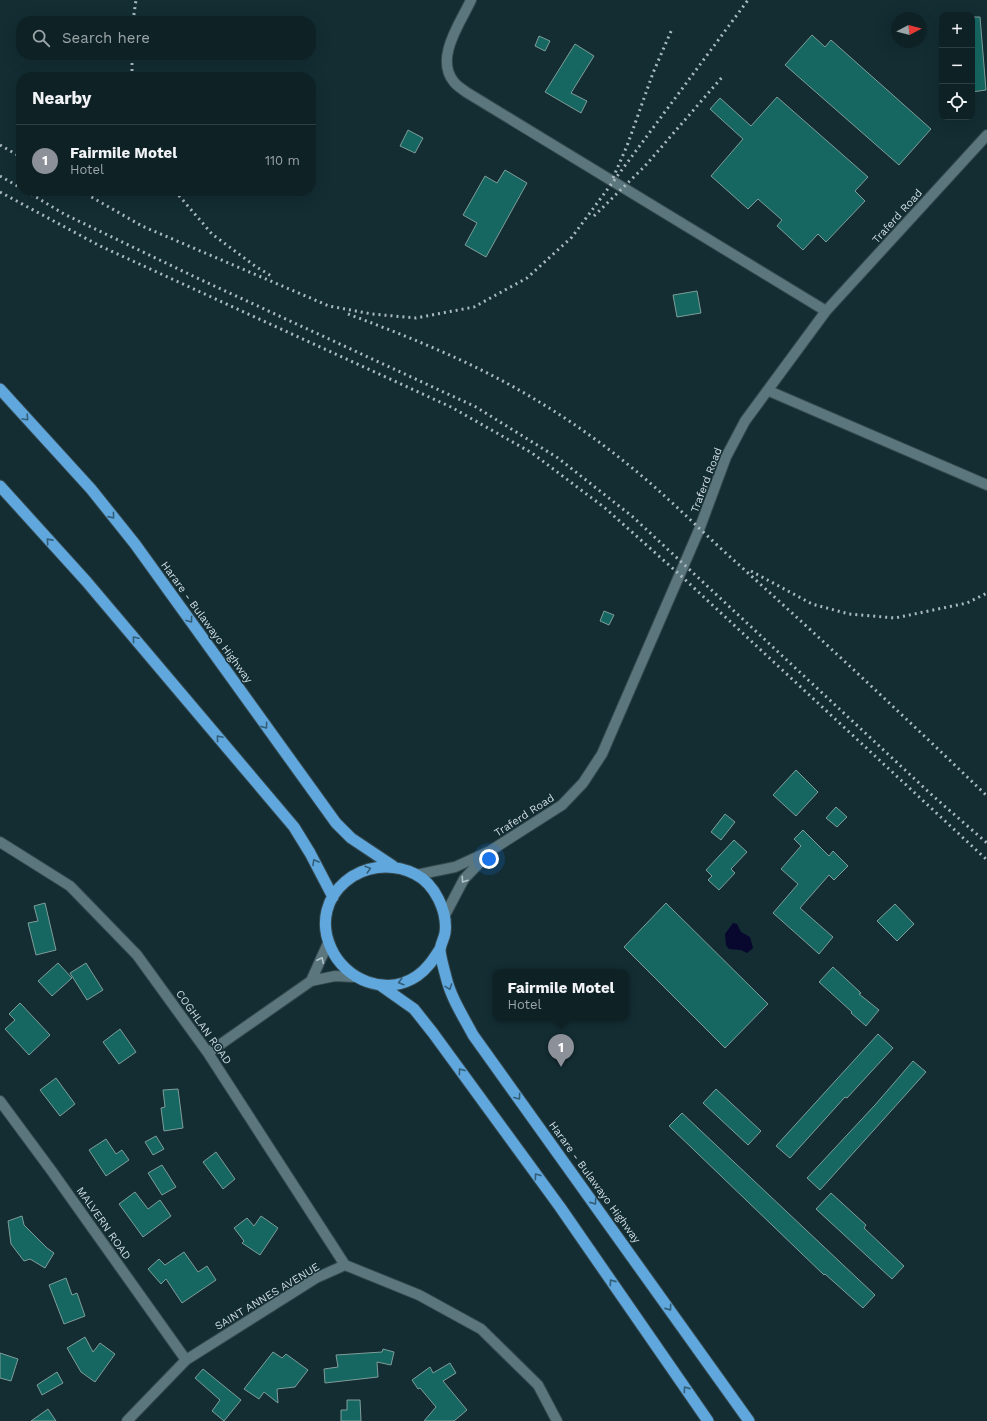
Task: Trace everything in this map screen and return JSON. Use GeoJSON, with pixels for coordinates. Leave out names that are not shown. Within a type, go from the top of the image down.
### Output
{"type":"FeatureCollection","features":[{"type":"Feature","properties":{"kind":"highway","name":"Harare - Bulawayo Highway"},"geometry":{"type":"LineString","coordinates":[[0,390],[91,489],[135,544],[336,823],[351,838],[393,866],[416,875],[430,886],[439,900],[444,917],[445,933],[440,949],[430,965],[416,977],[399,984],[380,985],[366,982],[354,977],[343,968],[334,956],[328,943],[326,928],[327,912],[333,897],[344,883],[358,872],[375,867],[393,866]]}},
{"type":"Feature","properties":{"kind":"highway"},"geometry":{"type":"LineString","coordinates":[[0,486],[86,581],[294,827],[333,897]]}},
{"type":"Feature","properties":{"kind":"highway","name":"Harare - Bulawayo Highway"},"geometry":{"type":"LineString","coordinates":[[440,949],[447,979],[456,1004],[473,1035],[749,1421]]}},
{"type":"Feature","properties":{"kind":"highway","name":"Harare - Bulawayo Highway"},"geometry":{"type":"LineString","coordinates":[[380,985],[414,1009],[433,1033],[560,1207],[708,1421]]}},
{"type":"Feature","properties":{"kind":"street"},"geometry":{"type":"LineString","coordinates":[[471,0],[449,45],[446,65],[453,81],[461,89],[826,311]]}},
{"type":"Feature","properties":{"kind":"street","name":"Traferd Road"},"geometry":{"type":"LineString","coordinates":[[416,875],[455,868],[490,852],[562,805],[583,783],[602,754],[699,530],[726,457],[745,421],[769,391],[826,311],[987,135]]}},
{"type":"Feature","properties":{"kind":"street"},"geometry":{"type":"LineString","coordinates":[[769,391],[987,485]]}},
{"type":"Feature","properties":{"kind":"street","name":"COGHLAN ROAD"},"geometry":{"type":"LineString","coordinates":[[0,842],[70,886],[137,955],[208,1053],[345,1265]]}},
{"type":"Feature","properties":{"kind":"street","name":"Traferd Road"},"geometry":{"type":"LineString","coordinates":[[444,917],[464,879],[490,852]]}},
{"type":"Feature","properties":{"kind":"street"},"geometry":{"type":"LineString","coordinates":[[311,981],[328,943]]}},
{"type":"Feature","properties":{"kind":"street"},"geometry":{"type":"LineString","coordinates":[[208,1053],[311,981],[335,976],[354,977]]}},
{"type":"Feature","properties":{"kind":"street","name":"MALVERN ROAD"},"geometry":{"type":"LineString","coordinates":[[0,1101],[186,1360]]}},
{"type":"Feature","properties":{"kind":"street"},"geometry":{"type":"LineString","coordinates":[[345,1265],[419,1295],[481,1330],[538,1385],[557,1421]]}},
{"type":"Feature","properties":{"kind":"street","name":"SAINT ANNES AVENUE"},"geometry":{"type":"LineString","coordinates":[[127,1421],[186,1360],[316,1278],[345,1265]]}},
{"type":"Feature","properties":{"kind":"shaded area"},"geometry":{"type":"Polygon","coordinates":[[[733,923],[737,924],[741,932],[750,937],[753,948],[747,953],[741,950],[729,949],[726,945],[725,934],[733,923]]]}},
{"type":"Feature","properties":{"kind":"building"},"geometry":{"type":"Polygon","coordinates":[[[975,17],[980,17],[986,90],[975,92],[975,17]]]}},
{"type":"Feature","properties":{"kind":"building"},"geometry":{"type":"Polygon","coordinates":[[[812,35],[825,47],[831,40],[931,129],[899,165],[785,65],[812,35]]]}},
{"type":"Feature","properties":{"kind":"building"},"geometry":{"type":"Polygon","coordinates":[[[539,36],[550,41],[545,51],[535,46],[539,36]]]}},
{"type":"Feature","properties":{"kind":"building"},"geometry":{"type":"Polygon","coordinates":[[[575,44],[594,56],[571,93],[587,101],[581,113],[545,92],[575,44]]]}},
{"type":"Feature","properties":{"kind":"building"},"geometry":{"type":"Polygon","coordinates":[[[777,97],[868,177],[855,191],[865,201],[826,242],[818,234],[803,250],[777,226],[782,220],[758,199],[748,209],[711,176],[743,139],[710,109],[720,98],[751,126],[777,97]]]}},
{"type":"Feature","properties":{"kind":"building"},"geometry":{"type":"Polygon","coordinates":[[[408,130],[423,138],[415,153],[400,146],[408,130]]]}},
{"type":"Feature","properties":{"kind":"building"},"geometry":{"type":"Polygon","coordinates":[[[505,170],[527,183],[486,257],[465,245],[477,223],[463,215],[485,176],[497,183],[505,170]]]}},
{"type":"Feature","properties":{"kind":"building"},"geometry":{"type":"Polygon","coordinates":[[[697,291],[701,313],[677,317],[673,295],[697,291]]]}},
{"type":"Feature","properties":{"kind":"building"},"geometry":{"type":"Polygon","coordinates":[[[604,611],[614,615],[609,625],[600,621],[604,611]]]}},
{"type":"Feature","properties":{"kind":"building"},"geometry":{"type":"Polygon","coordinates":[[[796,770],[818,792],[796,816],[773,795],[796,770]]]}},
{"type":"Feature","properties":{"kind":"building"},"geometry":{"type":"Polygon","coordinates":[[[836,807],[847,817],[837,827],[826,818],[836,807]]]}},
{"type":"Feature","properties":{"kind":"building"},"geometry":{"type":"Polygon","coordinates":[[[725,814],[735,822],[721,840],[711,832],[725,814]]]}},
{"type":"Feature","properties":{"kind":"building"},"geometry":{"type":"Polygon","coordinates":[[[803,830],[829,856],[833,851],[848,866],[834,880],[829,875],[800,908],[833,937],[819,954],[773,913],[798,884],[781,869],[801,846],[794,839],[803,830]]]}},
{"type":"Feature","properties":{"kind":"building"},"geometry":{"type":"Polygon","coordinates":[[[734,840],[747,852],[731,869],[735,873],[719,890],[708,880],[712,876],[706,870],[734,840]]]}},
{"type":"Feature","properties":{"kind":"building"},"geometry":{"type":"Polygon","coordinates":[[[45,903],[56,950],[36,955],[28,923],[38,921],[34,906],[45,903]]]}},
{"type":"Feature","properties":{"kind":"building"},"geometry":{"type":"Polygon","coordinates":[[[666,903],[768,1004],[725,1048],[624,947],[666,903]]]}},
{"type":"Feature","properties":{"kind":"building"},"geometry":{"type":"Polygon","coordinates":[[[895,904],[914,924],[897,941],[877,921],[895,904]]]}},
{"type":"Feature","properties":{"kind":"building"},"geometry":{"type":"Polygon","coordinates":[[[58,963],[72,978],[52,996],[38,981],[58,963]]]}},
{"type":"Feature","properties":{"kind":"building"},"geometry":{"type":"Polygon","coordinates":[[[86,963],[103,990],[87,1000],[70,973],[86,963]]]}},
{"type":"Feature","properties":{"kind":"building"},"geometry":{"type":"Polygon","coordinates":[[[833,967],[861,993],[859,994],[879,1010],[866,1026],[819,982],[833,967]]]}},
{"type":"Feature","properties":{"kind":"building"},"geometry":{"type":"Polygon","coordinates":[[[20,1003],[50,1035],[29,1055],[5,1029],[15,1020],[9,1014],[20,1003]]]}},
{"type":"Feature","properties":{"kind":"building"},"geometry":{"type":"Polygon","coordinates":[[[120,1029],[136,1052],[119,1064],[103,1042],[120,1029]]]}},
{"type":"Feature","properties":{"kind":"building"},"geometry":{"type":"Polygon","coordinates":[[[878,1034],[893,1048],[847,1098],[845,1097],[790,1158],[776,1146],[878,1034]]]}},
{"type":"Feature","properties":{"kind":"building"},"geometry":{"type":"Polygon","coordinates":[[[913,1061],[926,1072],[820,1190],[807,1178],[875,1105],[913,1061]]]}},
{"type":"Feature","properties":{"kind":"building"},"geometry":{"type":"Polygon","coordinates":[[[56,1078],[75,1104],[60,1116],[40,1090],[56,1078]]]}},
{"type":"Feature","properties":{"kind":"building"},"geometry":{"type":"Polygon","coordinates":[[[178,1089],[183,1128],[164,1131],[161,1108],[165,1107],[163,1090],[178,1089]]]}},
{"type":"Feature","properties":{"kind":"building"},"geometry":{"type":"Polygon","coordinates":[[[716,1089],[761,1131],[748,1145],[703,1103],[716,1089]]]}},
{"type":"Feature","properties":{"kind":"building"},"geometry":{"type":"Polygon","coordinates":[[[682,1113],[875,1295],[863,1308],[825,1274],[824,1275],[669,1126],[682,1113]]]}},
{"type":"Feature","properties":{"kind":"building"},"geometry":{"type":"Polygon","coordinates":[[[156,1136],[164,1149],[153,1155],[145,1142],[156,1136]]]}},
{"type":"Feature","properties":{"kind":"building"},"geometry":{"type":"Polygon","coordinates":[[[106,1139],[116,1154],[122,1150],[129,1160],[106,1176],[89,1150],[106,1139]]]}},
{"type":"Feature","properties":{"kind":"building"},"geometry":{"type":"Polygon","coordinates":[[[216,1152],[235,1179],[223,1189],[203,1162],[216,1152]]]}},
{"type":"Feature","properties":{"kind":"building"},"geometry":{"type":"Polygon","coordinates":[[[162,1165],[176,1187],[162,1195],[148,1173],[162,1165]]]}},
{"type":"Feature","properties":{"kind":"building"},"geometry":{"type":"Polygon","coordinates":[[[135,1192],[148,1209],[160,1200],[171,1216],[143,1237],[119,1204],[135,1192]]]}},
{"type":"Feature","properties":{"kind":"building"},"geometry":{"type":"Polygon","coordinates":[[[831,1193],[866,1225],[864,1228],[904,1266],[892,1279],[816,1209],[831,1193]]]}},
{"type":"Feature","properties":{"kind":"building"},"geometry":{"type":"Polygon","coordinates":[[[22,1216],[24,1225],[54,1253],[45,1268],[30,1259],[24,1261],[11,1244],[8,1221],[22,1216]]]}},
{"type":"Feature","properties":{"kind":"building"},"geometry":{"type":"Polygon","coordinates":[[[261,1216],[278,1228],[260,1255],[242,1243],[244,1241],[234,1228],[247,1218],[254,1226],[261,1216]]]}},
{"type":"Feature","properties":{"kind":"building"},"geometry":{"type":"Polygon","coordinates":[[[184,1252],[198,1272],[207,1266],[216,1280],[182,1303],[166,1279],[161,1284],[148,1269],[159,1259],[165,1265],[184,1252]]]}},
{"type":"Feature","properties":{"kind":"building"},"geometry":{"type":"Polygon","coordinates":[[[66,1278],[72,1295],[77,1293],[85,1316],[64,1324],[49,1285],[66,1278]]]}},
{"type":"Feature","properties":{"kind":"building"},"geometry":{"type":"Polygon","coordinates":[[[85,1337],[93,1352],[100,1343],[115,1354],[95,1382],[81,1372],[67,1348],[85,1337]]]}},
{"type":"Feature","properties":{"kind":"building"},"geometry":{"type":"Polygon","coordinates":[[[383,1349],[394,1352],[391,1365],[377,1362],[378,1377],[325,1383],[324,1369],[338,1367],[336,1355],[382,1352],[383,1349]]]}},
{"type":"Feature","properties":{"kind":"building"},"geometry":{"type":"Polygon","coordinates":[[[273,1352],[282,1358],[286,1354],[308,1370],[295,1387],[277,1389],[278,1403],[264,1392],[259,1399],[244,1389],[273,1352]]]}},
{"type":"Feature","properties":{"kind":"building"},"geometry":{"type":"Polygon","coordinates":[[[0,1353],[18,1359],[11,1381],[0,1378],[0,1353]]]}},
{"type":"Feature","properties":{"kind":"building"},"geometry":{"type":"Polygon","coordinates":[[[450,1363],[456,1373],[443,1381],[467,1410],[454,1421],[424,1421],[436,1407],[420,1388],[418,1389],[412,1380],[430,1367],[433,1373],[450,1363]]]}},
{"type":"Feature","properties":{"kind":"building"},"geometry":{"type":"Polygon","coordinates":[[[203,1369],[241,1400],[224,1421],[212,1411],[220,1400],[195,1378],[203,1369]]]}},
{"type":"Feature","properties":{"kind":"building"},"geometry":{"type":"Polygon","coordinates":[[[57,1372],[63,1383],[42,1395],[37,1385],[57,1372]]]}},
{"type":"Feature","properties":{"kind":"building"},"geometry":{"type":"Polygon","coordinates":[[[347,1400],[360,1400],[361,1421],[341,1421],[341,1410],[347,1410],[347,1400]]]}},
{"type":"Feature","properties":{"kind":"building"},"geometry":{"type":"Polygon","coordinates":[[[48,1409],[56,1421],[31,1421],[48,1409]]]}},
{"type":"Feature","properties":{"kind":"railway"},"geometry":{"type":"LineString","coordinates":[[134,16],[136,0]]}},
{"type":"Feature","properties":{"kind":"railway"},"geometry":{"type":"LineString","coordinates":[[90,196],[142,226],[329,306],[372,314],[416,318],[474,307],[527,278],[572,237],[748,0]]}},
{"type":"Feature","properties":{"kind":"railway"},"geometry":{"type":"LineString","coordinates":[[613,178],[627,146],[653,73],[672,29]]}},
{"type":"Feature","properties":{"kind":"railway"},"geometry":{"type":"LineString","coordinates":[[132,60],[132,72]]}},
{"type":"Feature","properties":{"kind":"railway"},"geometry":{"type":"LineString","coordinates":[[594,216],[645,166],[723,76]]}},
{"type":"Feature","properties":{"kind":"railway"},"geometry":{"type":"LineString","coordinates":[[0,145],[16,154]]}},
{"type":"Feature","properties":{"kind":"railway"},"geometry":{"type":"LineString","coordinates":[[0,176],[16,185]]}},
{"type":"Feature","properties":{"kind":"railway"},"geometry":{"type":"LineString","coordinates":[[0,192],[100,246],[451,407],[532,453],[605,508],[679,574],[987,860]]}},
{"type":"Feature","properties":{"kind":"railway"},"geometry":{"type":"LineString","coordinates":[[34,196],[64,214],[195,277],[476,407],[558,458],[633,517],[933,796],[987,843]]}},
{"type":"Feature","properties":{"kind":"railway"},"geometry":{"type":"LineString","coordinates":[[179,196],[212,234],[255,266],[273,277]]}},
{"type":"Feature","properties":{"kind":"railway"},"geometry":{"type":"LineString","coordinates":[[348,314],[444,352],[491,375],[554,411],[605,447],[654,486],[859,674],[987,796]]}},
{"type":"Feature","properties":{"kind":"railway"},"geometry":{"type":"LineString","coordinates":[[751,571],[812,604],[849,614],[895,618],[967,603],[987,593]]}},
{"type":"Feature","properties":{"kind":"place","name":"Fairmile Motel"},"geometry":{"type":"Point","coordinates":[561,1067]}}]}
